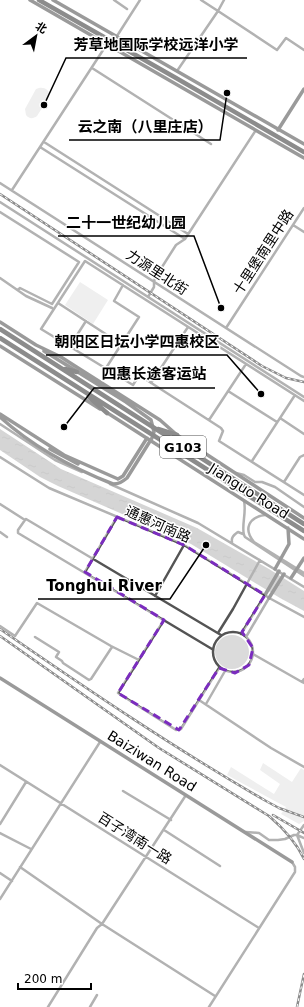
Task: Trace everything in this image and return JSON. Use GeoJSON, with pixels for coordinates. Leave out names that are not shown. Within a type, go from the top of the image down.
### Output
{"type":"FeatureCollection","features":[{"type":"Feature","properties":{"kind":"highway"},"geometry":{"type":"LineString","coordinates":[[39,0],[304,149]]}},
{"type":"Feature","properties":{"kind":"highway"},"geometry":{"type":"LineString","coordinates":[[44,0],[304,152]]}},
{"type":"Feature","properties":{"kind":"highway","name":"G103"},"geometry":{"type":"LineString","coordinates":[[0,329],[304,524]]}},
{"type":"Feature","properties":{"kind":"highway","name":"G103"},"geometry":{"type":"LineString","coordinates":[[0,338],[304,531]]}},
{"type":"Feature","properties":{"kind":"highway"},"geometry":{"type":"LineString","coordinates":[[62,368],[77,372]]}},
{"type":"Feature","properties":{"kind":"highway"},"geometry":{"type":"LineString","coordinates":[[79,387],[107,413]]}},
{"type":"Feature","properties":{"kind":"highway"},"geometry":{"type":"LineString","coordinates":[[150,426],[177,435]]}},
{"type":"Feature","properties":{"kind":"street"},"geometry":{"type":"LineString","coordinates":[[30,0],[177,71],[304,144]]}},
{"type":"Feature","properties":{"kind":"street"},"geometry":{"type":"LineString","coordinates":[[53,0],[112,40],[256,130],[304,158]]}},
{"type":"Feature","properties":{"kind":"street"},"geometry":{"type":"LineString","coordinates":[[114,0],[127,8]]}},
{"type":"Feature","properties":{"kind":"street"},"geometry":{"type":"LineString","coordinates":[[12,190],[92,68],[140,0]]}},
{"type":"Feature","properties":{"kind":"street"},"geometry":{"type":"LineString","coordinates":[[201,0],[277,50],[286,38],[304,50]]}},
{"type":"Feature","properties":{"kind":"street"},"geometry":{"type":"LineString","coordinates":[[177,71],[224,0]]}},
{"type":"Feature","properties":{"kind":"street"},"geometry":{"type":"LineString","coordinates":[[92,68],[212,144]]}},
{"type":"Feature","properties":{"kind":"street"},"geometry":{"type":"LineString","coordinates":[[278,130],[304,89]]}},
{"type":"Feature","properties":{"kind":"street"},"geometry":{"type":"LineString","coordinates":[[148,296],[154,287],[154,282],[176,245],[185,239],[256,130]]}},
{"type":"Feature","properties":{"kind":"street"},"geometry":{"type":"LineString","coordinates":[[44,142],[188,234]]}},
{"type":"Feature","properties":{"kind":"street"},"geometry":{"type":"LineString","coordinates":[[40,147],[185,239]]}},
{"type":"Feature","properties":{"kind":"street","name":"力源里北街"},"geometry":{"type":"LineString","coordinates":[[0,183],[304,377]]}},
{"type":"Feature","properties":{"kind":"street"},"geometry":{"type":"LineString","coordinates":[[0,202],[304,397]]}},
{"type":"Feature","properties":{"kind":"street","name":"十里堡南里中路"},"geometry":{"type":"LineString","coordinates":[[226,328],[304,208]]}},
{"type":"Feature","properties":{"kind":"street"},"geometry":{"type":"LineString","coordinates":[[0,212],[79,262],[52,304],[20,288],[18,290]]}},
{"type":"Feature","properties":{"kind":"street"},"geometry":{"type":"LineString","coordinates":[[293,225],[304,232]]}},
{"type":"Feature","properties":{"kind":"street"},"geometry":{"type":"LineString","coordinates":[[304,401],[85,261],[41,329],[133,384],[138,377],[142,377],[223,431],[220,441],[304,495]]}},
{"type":"Feature","properties":{"kind":"street"},"geometry":{"type":"LineString","coordinates":[[0,278],[18,290],[52,308]]}},
{"type":"Feature","properties":{"kind":"street"},"geometry":{"type":"LineString","coordinates":[[106,368],[139,317],[114,301],[123,285]]}},
{"type":"Feature","properties":{"kind":"street"},"geometry":{"type":"LineString","coordinates":[[58,303],[122,344]]}},
{"type":"Feature","properties":{"kind":"street"},"geometry":{"type":"LineString","coordinates":[[70,346],[86,321]]}},
{"type":"Feature","properties":{"kind":"street","name":"Jianguo Road"},"geometry":{"type":"LineString","coordinates":[[0,322],[36,345],[76,366],[160,420],[177,435],[304,518]]}},
{"type":"Feature","properties":{"kind":"street"},"geometry":{"type":"LineString","coordinates":[[151,383],[188,327]]}},
{"type":"Feature","properties":{"kind":"street"},"geometry":{"type":"LineString","coordinates":[[0,417],[19,433],[59,460],[113,484],[123,482],[127,478],[152,438],[154,432],[151,420],[126,402],[36,345]]}},
{"type":"Feature","properties":{"kind":"street","name":"Jianguo Road"},"geometry":{"type":"LineString","coordinates":[[0,346],[304,539]]}},
{"type":"Feature","properties":{"kind":"street"},"geometry":{"type":"LineString","coordinates":[[209,421],[246,364]]}},
{"type":"Feature","properties":{"kind":"street"},"geometry":{"type":"LineString","coordinates":[[228,391],[277,422]]}},
{"type":"Feature","properties":{"kind":"street"},"geometry":{"type":"LineString","coordinates":[[252,461],[294,395]]}},
{"type":"Feature","properties":{"kind":"street"},"geometry":{"type":"LineString","coordinates":[[0,414],[64,455],[118,479]]}},
{"type":"Feature","properties":{"kind":"street"},"geometry":{"type":"LineString","coordinates":[[0,417],[65,458],[118,479]]}},
{"type":"Feature","properties":{"kind":"street"},"geometry":{"type":"LineString","coordinates":[[280,418],[304,434]]}},
{"type":"Feature","properties":{"kind":"street"},"geometry":{"type":"LineString","coordinates":[[0,424],[55,460],[198,523],[280,571],[304,587]]}},
{"type":"Feature","properties":{"kind":"street"},"geometry":{"type":"LineString","coordinates":[[118,479],[123,476],[147,438]]}},
{"type":"Feature","properties":{"kind":"street"},"geometry":{"type":"LineString","coordinates":[[284,482],[300,457],[304,455]]}},
{"type":"Feature","properties":{"kind":"street","name":"通惠河南路"},"geometry":{"type":"LineString","coordinates":[[0,457],[49,488],[184,545],[269,598],[304,617]]}},
{"type":"Feature","properties":{"kind":"street"},"geometry":{"type":"LineString","coordinates":[[234,472],[244,475],[256,482],[262,482],[275,487],[304,507]]}},
{"type":"Feature","properties":{"kind":"street"},"geometry":{"type":"LineString","coordinates":[[243,534],[246,508],[244,500]]}},
{"type":"Feature","properties":{"kind":"street"},"geometry":{"type":"LineString","coordinates":[[0,504],[221,635]]}},
{"type":"Feature","properties":{"kind":"street"},"geometry":{"type":"LineString","coordinates":[[267,515],[255,517],[250,522],[249,532],[254,542],[268,552]]}},
{"type":"Feature","properties":{"kind":"street"},"geometry":{"type":"LineString","coordinates":[[85,572],[117,517]]}},
{"type":"Feature","properties":{"kind":"street"},"geometry":{"type":"LineString","coordinates":[[25,520],[18,530],[18,533],[212,649]]}},
{"type":"Feature","properties":{"kind":"street"},"geometry":{"type":"LineString","coordinates":[[275,569],[289,544],[288,528]]}},
{"type":"Feature","properties":{"kind":"street"},"geometry":{"type":"LineString","coordinates":[[0,532],[7,537]]}},
{"type":"Feature","properties":{"kind":"street"},"geometry":{"type":"LineString","coordinates":[[232,543],[231,539],[234,535],[238,532],[243,534],[249,540],[304,575]]}},
{"type":"Feature","properties":{"kind":"street"},"geometry":{"type":"LineString","coordinates":[[155,596],[184,545]]}},
{"type":"Feature","properties":{"kind":"street"},"geometry":{"type":"LineString","coordinates":[[291,578],[304,558]]}},
{"type":"Feature","properties":{"kind":"street"},"geometry":{"type":"LineString","coordinates":[[218,633],[260,560]]}},
{"type":"Feature","properties":{"kind":"street"},"geometry":{"type":"LineString","coordinates":[[241,634],[280,571]]}},
{"type":"Feature","properties":{"kind":"street"},"geometry":{"type":"LineString","coordinates":[[246,637],[284,574]]}},
{"type":"Feature","properties":{"kind":"street"},"geometry":{"type":"LineString","coordinates":[[0,626],[15,636],[37,603],[112,647],[139,660]]}},
{"type":"Feature","properties":{"kind":"street"},"geometry":{"type":"LineString","coordinates":[[164,620],[118,693],[176,730],[181,729],[219,668]]}},
{"type":"Feature","properties":{"kind":"street"},"geometry":{"type":"LineString","coordinates":[[232,632],[241,634],[246,637],[253,648],[252,660],[245,669],[235,673],[219,668],[212,656],[214,644],[221,635],[232,632]]}},
{"type":"Feature","properties":{"kind":"street"},"geometry":{"type":"LineString","coordinates":[[35,637],[58,652],[56,657],[63,663],[89,680],[92,679],[112,647]]}},
{"type":"Feature","properties":{"kind":"street"},"geometry":{"type":"LineString","coordinates":[[253,654],[303,681]]}},
{"type":"Feature","properties":{"kind":"street"},"geometry":{"type":"LineString","coordinates":[[206,704],[225,671]]}},
{"type":"Feature","properties":{"kind":"street","name":"Baiziwan Road"},"geometry":{"type":"LineString","coordinates":[[0,678],[292,862]]}},
{"type":"Feature","properties":{"kind":"street"},"geometry":{"type":"LineString","coordinates":[[199,700],[271,748],[304,767]]}},
{"type":"Feature","properties":{"kind":"street"},"geometry":{"type":"LineString","coordinates":[[0,899],[100,742]]}},
{"type":"Feature","properties":{"kind":"street","name":"百子湾南一路"},"geometry":{"type":"LineString","coordinates":[[0,765],[259,928]]}},
{"type":"Feature","properties":{"kind":"street"},"geometry":{"type":"LineString","coordinates":[[0,824],[27,782]]}},
{"type":"Feature","properties":{"kind":"street"},"geometry":{"type":"LineString","coordinates":[[123,792],[171,820]]}},
{"type":"Feature","properties":{"kind":"street"},"geometry":{"type":"LineString","coordinates":[[48,1007],[97,928],[102,924],[187,795]]}},
{"type":"Feature","properties":{"kind":"street"},"geometry":{"type":"LineString","coordinates":[[298,835],[304,825]]}},
{"type":"Feature","properties":{"kind":"street"},"geometry":{"type":"LineString","coordinates":[[164,830],[220,866]]}},
{"type":"Feature","properties":{"kind":"street"},"geometry":{"type":"LineString","coordinates":[[244,832],[259,834],[269,840],[278,840],[298,835],[304,838]]}},
{"type":"Feature","properties":{"kind":"street"},"geometry":{"type":"LineString","coordinates":[[0,833],[31,850]]}},
{"type":"Feature","properties":{"kind":"street"},"geometry":{"type":"LineString","coordinates":[[298,835],[304,850]]}},
{"type":"Feature","properties":{"kind":"street"},"geometry":{"type":"LineString","coordinates":[[209,1007],[294,872],[295,867],[292,862]]}},
{"type":"Feature","properties":{"kind":"street"},"geometry":{"type":"LineString","coordinates":[[20,867],[102,924],[216,996]]}},
{"type":"Feature","properties":{"kind":"street"},"geometry":{"type":"LineString","coordinates":[[0,873],[12,881]]}},
{"type":"Feature","properties":{"kind":"street"},"geometry":{"type":"LineString","coordinates":[[90,1007],[97,995]]}},
{"type":"Feature","properties":{"kind":"highlighted area"},"geometry":{"type":"Polygon","coordinates":[[[117,517],[184,545],[265,595],[242,632],[253,648],[249,665],[235,673],[219,668],[179,730],[118,693],[164,620],[85,572],[117,517]]]}},
{"type":"Feature","properties":{"kind":"shaded area"},"geometry":{"type":"Polygon","coordinates":[[[44,88],[47,90],[49,97],[37,116],[30,118],[26,115],[25,109],[36,89],[44,88]]]}},
{"type":"Feature","properties":{"kind":"shaded area"},"geometry":{"type":"Polygon","coordinates":[[[80,282],[108,300],[93,324],[65,305],[80,282]]]}},
{"type":"Feature","properties":{"kind":"shaded area"},"geometry":{"type":"Polygon","coordinates":[[[229,635],[235,635],[244,640],[248,646],[248,658],[244,664],[235,669],[229,669],[220,664],[215,655],[215,649],[220,640],[229,635]]]}},
{"type":"Feature","properties":{"kind":"shaded area"},"geometry":{"type":"Polygon","coordinates":[[[263,763],[292,782],[301,768],[304,770],[304,821],[299,824],[281,814],[286,807],[227,775],[231,767],[274,794],[280,784],[260,770],[263,763]]]}},
{"type":"Feature","properties":{"kind":"water"},"geometry":{"type":"Polygon","coordinates":[[[0,429],[61,469],[197,528],[269,569],[304,591],[304,611],[191,544],[40,477],[0,450],[0,429]]]}},
{"type":"Feature","properties":{"kind":"railway"},"geometry":{"type":"LineString","coordinates":[[0,194],[262,366],[286,378],[304,382]]}},
{"type":"Feature","properties":{"kind":"railway"},"geometry":{"type":"LineString","coordinates":[[0,629],[164,739],[266,801],[279,808],[304,817]]}},
{"type":"Feature","properties":{"kind":"railway"},"geometry":{"type":"LineString","coordinates":[[0,636],[159,748],[269,816],[289,836],[304,859]]}},
{"type":"Feature","properties":{"kind":"railway"},"geometry":{"type":"LineString","coordinates":[[273,815],[304,833]]}},
{"type":"Feature","properties":{"kind":"railway"},"geometry":{"type":"LineString","coordinates":[[297,1007],[304,974]]}},
{"type":"Feature","properties":{"kind":"place","name":"云之南（八里庄店）"},"geometry":{"type":"Point","coordinates":[227,93]}},
{"type":"Feature","properties":{"kind":"place","name":"芳草地国际学校远洋小学"},"geometry":{"type":"Point","coordinates":[44,105]}},
{"type":"Feature","properties":{"kind":"place","name":"二十一世纪幼儿园"},"geometry":{"type":"Point","coordinates":[221,308]}},
{"type":"Feature","properties":{"kind":"place","name":"朝阳区日坛小学四惠校区"},"geometry":{"type":"Point","coordinates":[261,394]}},
{"type":"Feature","properties":{"kind":"place","name":"四惠长途客运站"},"geometry":{"type":"Point","coordinates":[64,427]}},
{"type":"Feature","properties":{"kind":"place","name":"Tonghui River"},"geometry":{"type":"Point","coordinates":[206,545]}}]}
